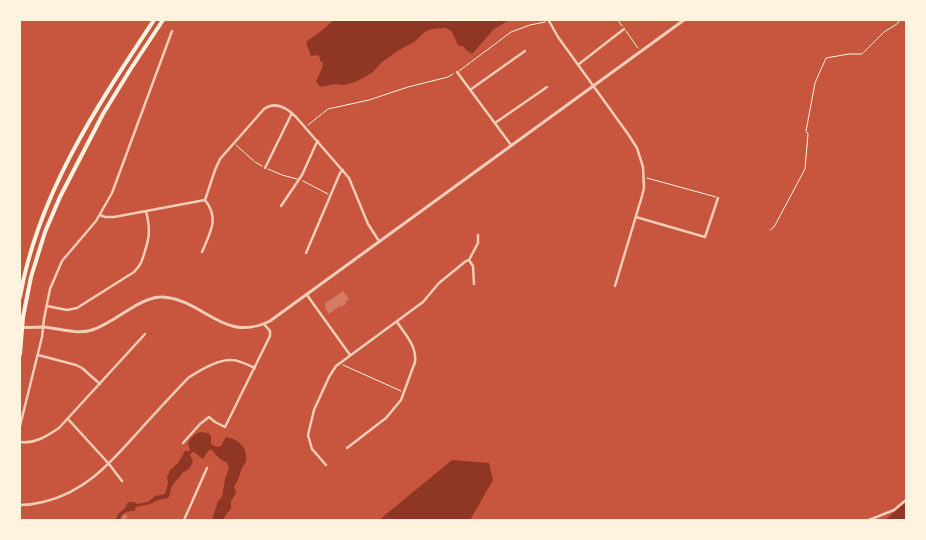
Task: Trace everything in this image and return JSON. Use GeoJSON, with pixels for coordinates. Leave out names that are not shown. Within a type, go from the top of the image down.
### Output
{"type":"FeatureCollection","features":[{"type":"Feature","properties":{"kind":"highway"},"geometry":{"type":"LineString","coordinates":[[20,297],[34,241],[52,194],[95,111],[115,77],[154,20]]}},
{"type":"Feature","properties":{"kind":"highway"},"geometry":{"type":"LineString","coordinates":[[20,354],[21,327],[35,262],[60,196],[103,114],[163,20]]}},
{"type":"Feature","properties":{"kind":"street"},"geometry":{"type":"LineString","coordinates":[[21,327],[43,327],[86,332],[107,324],[144,301],[162,297],[183,302],[229,326],[241,328],[264,324],[684,20]]}},
{"type":"Feature","properties":{"kind":"street"},"geometry":{"type":"LineString","coordinates":[[549,21],[558,37],[628,134],[640,155],[644,188],[615,286]]}},
{"type":"Feature","properties":{"kind":"street"},"geometry":{"type":"LineString","coordinates":[[579,64],[624,29]]}},
{"type":"Feature","properties":{"kind":"street"},"geometry":{"type":"LineString","coordinates":[[20,426],[38,355],[50,289],[60,266],[100,215],[112,193],[172,31]]}},
{"type":"Feature","properties":{"kind":"street"},"geometry":{"type":"LineString","coordinates":[[470,90],[525,51]]}},
{"type":"Feature","properties":{"kind":"street"},"geometry":{"type":"LineString","coordinates":[[457,72],[511,146]]}},
{"type":"Feature","properties":{"kind":"street"},"geometry":{"type":"LineString","coordinates":[[495,124],[547,86]]}},
{"type":"Feature","properties":{"kind":"street"},"geometry":{"type":"LineString","coordinates":[[205,200],[218,164],[264,109],[268,106],[280,106],[292,113],[352,182],[368,224],[379,241]]}},
{"type":"Feature","properties":{"kind":"street"},"geometry":{"type":"LineString","coordinates":[[265,168],[292,113]]}},
{"type":"Feature","properties":{"kind":"street"},"geometry":{"type":"LineString","coordinates":[[281,206],[302,175],[318,141]]}},
{"type":"Feature","properties":{"kind":"street"},"geometry":{"type":"LineString","coordinates":[[306,253],[343,170]]}},
{"type":"Feature","properties":{"kind":"street"},"geometry":{"type":"LineString","coordinates":[[636,218],[705,238],[718,198]]}},
{"type":"Feature","properties":{"kind":"street"},"geometry":{"type":"LineString","coordinates":[[100,215],[114,217],[205,200]]}},
{"type":"Feature","properties":{"kind":"street"},"geometry":{"type":"LineString","coordinates":[[202,252],[214,220],[210,207],[205,200]]}},
{"type":"Feature","properties":{"kind":"street"},"geometry":{"type":"LineString","coordinates":[[47,306],[67,310],[77,308],[140,267],[150,228],[146,211]]}},
{"type":"Feature","properties":{"kind":"street"},"geometry":{"type":"LineString","coordinates":[[326,465],[312,450],[308,436],[314,410],[336,366],[423,302],[439,282],[469,260],[478,243],[478,235]]}},
{"type":"Feature","properties":{"kind":"street"},"geometry":{"type":"LineString","coordinates":[[469,260],[473,266],[474,284]]}},
{"type":"Feature","properties":{"kind":"street"},"geometry":{"type":"LineString","coordinates":[[306,293],[350,355]]}},
{"type":"Feature","properties":{"kind":"street"},"geometry":{"type":"LineString","coordinates":[[347,448],[386,418],[401,400],[416,362],[416,356],[414,348],[397,322]]}},
{"type":"Feature","properties":{"kind":"street"},"geometry":{"type":"LineString","coordinates":[[183,443],[209,417],[225,427],[270,336],[270,331],[264,324]]}},
{"type":"Feature","properties":{"kind":"street"},"geometry":{"type":"LineString","coordinates":[[20,442],[32,442],[48,436],[59,428],[145,334]]}},
{"type":"Feature","properties":{"kind":"street"},"geometry":{"type":"LineString","coordinates":[[38,355],[76,364],[100,384]]}},
{"type":"Feature","properties":{"kind":"street"},"geometry":{"type":"LineString","coordinates":[[20,505],[49,501],[80,488],[109,464],[188,378],[203,368],[218,362],[233,360],[255,368]]}},
{"type":"Feature","properties":{"kind":"street"},"geometry":{"type":"LineString","coordinates":[[68,419],[122,481]]}},
{"type":"Feature","properties":{"kind":"street"},"geometry":{"type":"LineString","coordinates":[[184,520],[207,468]]}},
{"type":"Feature","properties":{"kind":"street"},"geometry":{"type":"LineString","coordinates":[[869,520],[894,510],[906,500]]}},
{"type":"Feature","properties":{"kind":"path"},"geometry":{"type":"LineString","coordinates":[[618,20],[641,51]]}},
{"type":"Feature","properties":{"kind":"path"},"geometry":{"type":"LineString","coordinates":[[770,230],[774,227],[805,169],[808,134],[806,131],[810,108],[816,82],[826,58],[862,54],[884,32],[900,20]]}},
{"type":"Feature","properties":{"kind":"path"},"geometry":{"type":"LineString","coordinates":[[307,125],[328,109],[368,100],[448,77],[511,32],[549,21]]}},
{"type":"Feature","properties":{"kind":"path"},"geometry":{"type":"LineString","coordinates":[[234,144],[265,168],[299,179],[331,196]]}},
{"type":"Feature","properties":{"kind":"path"},"geometry":{"type":"LineString","coordinates":[[644,178],[718,198]]}},
{"type":"Feature","properties":{"kind":"path"},"geometry":{"type":"LineString","coordinates":[[341,362],[404,392]]}},
{"type":"Feature","properties":{"kind":"shaded area"},"geometry":{"type":"Polygon","coordinates":[[[333,20],[509,20],[494,29],[472,54],[463,46],[458,45],[452,32],[446,28],[431,29],[382,62],[373,72],[365,77],[343,85],[335,84],[321,87],[316,82],[323,62],[320,61],[318,55],[311,56],[306,42],[333,20]]]}},
{"type":"Feature","properties":{"kind":"shaded area"},"geometry":{"type":"Polygon","coordinates":[[[201,432],[209,434],[211,444],[217,447],[221,446],[226,437],[239,442],[246,452],[246,461],[234,486],[236,493],[231,501],[231,509],[223,520],[212,520],[218,501],[222,497],[229,469],[227,463],[220,459],[211,449],[203,459],[192,452],[190,455],[193,461],[191,465],[173,484],[168,498],[136,507],[134,511],[123,514],[120,520],[115,520],[128,502],[137,504],[148,502],[155,496],[165,494],[169,471],[178,463],[185,451],[190,450],[188,443],[192,438],[201,432]]]}},
{"type":"Feature","properties":{"kind":"shaded area"},"geometry":{"type":"Polygon","coordinates":[[[452,460],[489,463],[493,480],[470,520],[379,520],[452,460]]]}},
{"type":"Feature","properties":{"kind":"shaded area"},"geometry":{"type":"Polygon","coordinates":[[[906,502],[906,520],[885,520],[906,502]]]}},
{"type":"Feature","properties":{"kind":"building"},"geometry":{"type":"Polygon","coordinates":[[[343,291],[349,299],[345,302],[346,304],[329,314],[324,304],[343,291]]]}},
{"type":"Feature","properties":{"kind":"building"},"geometry":{"type":"Polygon","coordinates":[[[125,514],[128,517],[123,520],[121,517],[125,514]]]}}]}
